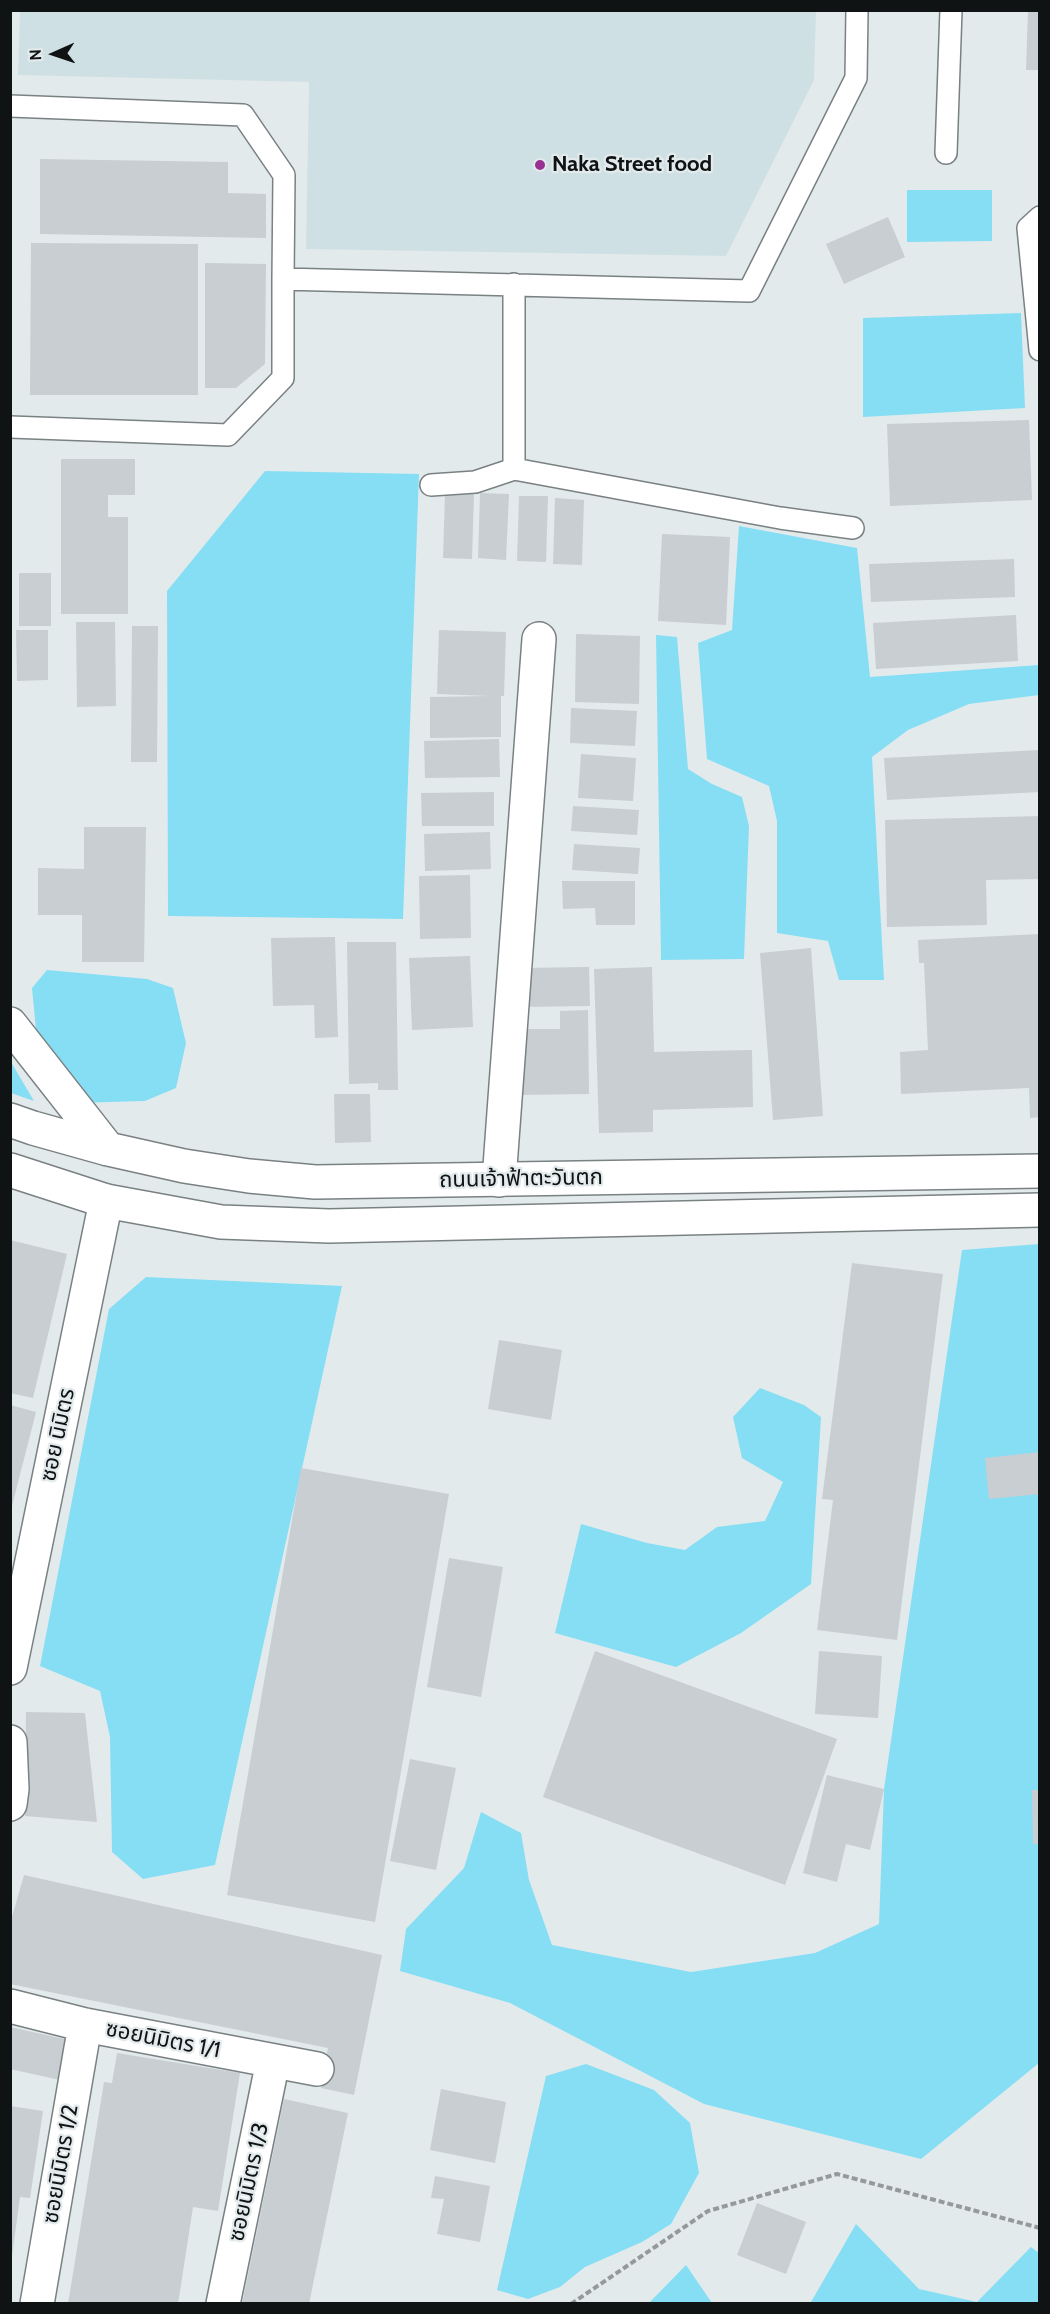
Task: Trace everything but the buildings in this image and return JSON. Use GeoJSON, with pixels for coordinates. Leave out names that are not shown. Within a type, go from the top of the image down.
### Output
{"type":"FeatureCollection","features":[{"type":"Feature","properties":{"kind":"main road"},"geometry":{"type":"LineString","coordinates":[[499,1180],[539,639]]}},
{"type":"Feature","properties":{"kind":"main road"},"geometry":{"type":"LineString","coordinates":[[10,1024],[108,1149]]}},
{"type":"Feature","properties":{"kind":"main road","name":"ถนนเจ้าฟ้าตะวันตก"},"geometry":{"type":"LineString","coordinates":[[10,1120],[108,1149],[184,1166],[315,1182],[1040,1171]]}},
{"type":"Feature","properties":{"kind":"main road","name":"ถนนเจ้าฟ้าตะวันตก"},"geometry":{"type":"LineString","coordinates":[[10,1170],[105,1201],[221,1222],[329,1226],[1040,1210]]}},
{"type":"Feature","properties":{"kind":"main road","name":"ซอย นิมิตร"},"geometry":{"type":"LineString","coordinates":[[10,1668],[105,1201]]}},
{"type":"Feature","properties":{"kind":"main road"},"geometry":{"type":"LineString","coordinates":[[10,1742],[12,1789],[10,1804]]}},
{"type":"Feature","properties":{"kind":"main road","name":"ซอยนิมิตร 1/1"},"geometry":{"type":"LineString","coordinates":[[10,2006],[85,2025],[317,2069]]}},
{"type":"Feature","properties":{"kind":"main road","name":"ซอยนิมิตร 1/2"},"geometry":{"type":"LineString","coordinates":[[37,2304],[85,2025]]}},
{"type":"Feature","properties":{"kind":"main road","name":"ซอยนิมิตร 1/3"},"geometry":{"type":"LineString","coordinates":[[223,2304],[273,2061]]}},
{"type":"Feature","properties":{"kind":"lane"},"geometry":{"type":"LineString","coordinates":[[283,279],[749,291],[856,78],[857,10]]}},
{"type":"Feature","properties":{"kind":"lane"},"geometry":{"type":"LineString","coordinates":[[946,153],[951,10]]}},
{"type":"Feature","properties":{"kind":"lane"},"geometry":{"type":"LineString","coordinates":[[10,106],[243,115],[284,175],[282,378],[228,435],[10,427]]}},
{"type":"Feature","properties":{"kind":"lane"},"geometry":{"type":"LineString","coordinates":[[1040,217],[1028,228],[1040,350]]}},
{"type":"Feature","properties":{"kind":"lane"},"geometry":{"type":"LineString","coordinates":[[514,284],[514,469]]}},
{"type":"Feature","properties":{"kind":"lane"},"geometry":{"type":"LineString","coordinates":[[431,485],[475,482],[514,469],[780,518],[853,528]]}},
{"type":"Feature","properties":{"kind":"path"},"geometry":{"type":"LineString","coordinates":[[571,2304],[708,2211],[837,2174],[1040,2228]]}},
{"type":"Feature","properties":{"kind":"shaded area","name":"Naka Street food"},"geometry":{"type":"Polygon","coordinates":[[[20,11],[816,11],[814,80],[726,256],[306,249],[309,82],[18,75],[20,11]]]}},
{"type":"Feature","properties":{"kind":"shaded area"},"geometry":{"type":"Polygon","coordinates":[[[907,190],[992,190],[992,241],[907,242],[907,190]]]}},
{"type":"Feature","properties":{"kind":"shaded area"},"geometry":{"type":"Polygon","coordinates":[[[1021,313],[1025,408],[863,417],[863,318],[1021,313]]]}},
{"type":"Feature","properties":{"kind":"shaded area"},"geometry":{"type":"Polygon","coordinates":[[[265,471],[419,474],[403,919],[168,916],[167,591],[265,471]]]}},
{"type":"Feature","properties":{"kind":"shaded area"},"geometry":{"type":"Polygon","coordinates":[[[739,526],[857,548],[870,677],[1039,665],[1039,695],[969,704],[908,730],[872,757],[884,980],[839,980],[828,941],[777,933],[777,821],[769,786],[707,759],[698,643],[732,630],[739,526]]]}},
{"type":"Feature","properties":{"kind":"shaded area"},"geometry":{"type":"Polygon","coordinates":[[[656,635],[677,637],[688,769],[712,784],[742,797],[749,826],[744,959],[661,960],[656,635]]]}},
{"type":"Feature","properties":{"kind":"shaded area"},"geometry":{"type":"Polygon","coordinates":[[[47,970],[147,979],[173,988],[186,1043],[176,1088],[145,1101],[75,1103],[36,1030],[32,988],[47,970]]]}},
{"type":"Feature","properties":{"kind":"shaded area"},"geometry":{"type":"Polygon","coordinates":[[[11,1062],[34,1101],[11,1093],[11,1062]]]}},
{"type":"Feature","properties":{"kind":"shaded area"},"geometry":{"type":"Polygon","coordinates":[[[1039,1244],[1039,2063],[921,2159],[704,2104],[510,2003],[400,1971],[406,1929],[464,1868],[481,1812],[521,1833],[529,1880],[552,1945],[691,1972],[815,1953],[879,1924],[884,1789],[962,1250],[1039,1244]]]}},
{"type":"Feature","properties":{"kind":"shaded area"},"geometry":{"type":"Polygon","coordinates":[[[146,1277],[342,1286],[215,1865],[143,1879],[112,1852],[110,1737],[100,1691],[40,1666],[109,1309],[146,1277]]]}},
{"type":"Feature","properties":{"kind":"shaded area"},"geometry":{"type":"Polygon","coordinates":[[[760,1388],[804,1405],[821,1417],[811,1584],[741,1633],[676,1667],[555,1633],[581,1524],[647,1543],[685,1550],[717,1527],[765,1521],[783,1482],[742,1458],[733,1417],[760,1388]]]}},
{"type":"Feature","properties":{"kind":"shaded area"},"geometry":{"type":"Polygon","coordinates":[[[586,2064],[654,2090],[690,2123],[699,2173],[671,2224],[642,2242],[585,2267],[560,2287],[528,2299],[497,2290],[546,2076],[586,2064]]]}},
{"type":"Feature","properties":{"kind":"shaded area"},"geometry":{"type":"Polygon","coordinates":[[[856,2224],[919,2289],[977,2302],[1031,2247],[1039,2253],[1039,2303],[804,2303],[811,2302],[856,2224]]]}},
{"type":"Feature","properties":{"kind":"shaded area"},"geometry":{"type":"Polygon","coordinates":[[[686,2265],[712,2303],[649,2303],[686,2265]]]}},
{"type":"Feature","properties":{"kind":"place","name":"Naka Street food"},"geometry":{"type":"Point","coordinates":[540,165]}}]}
